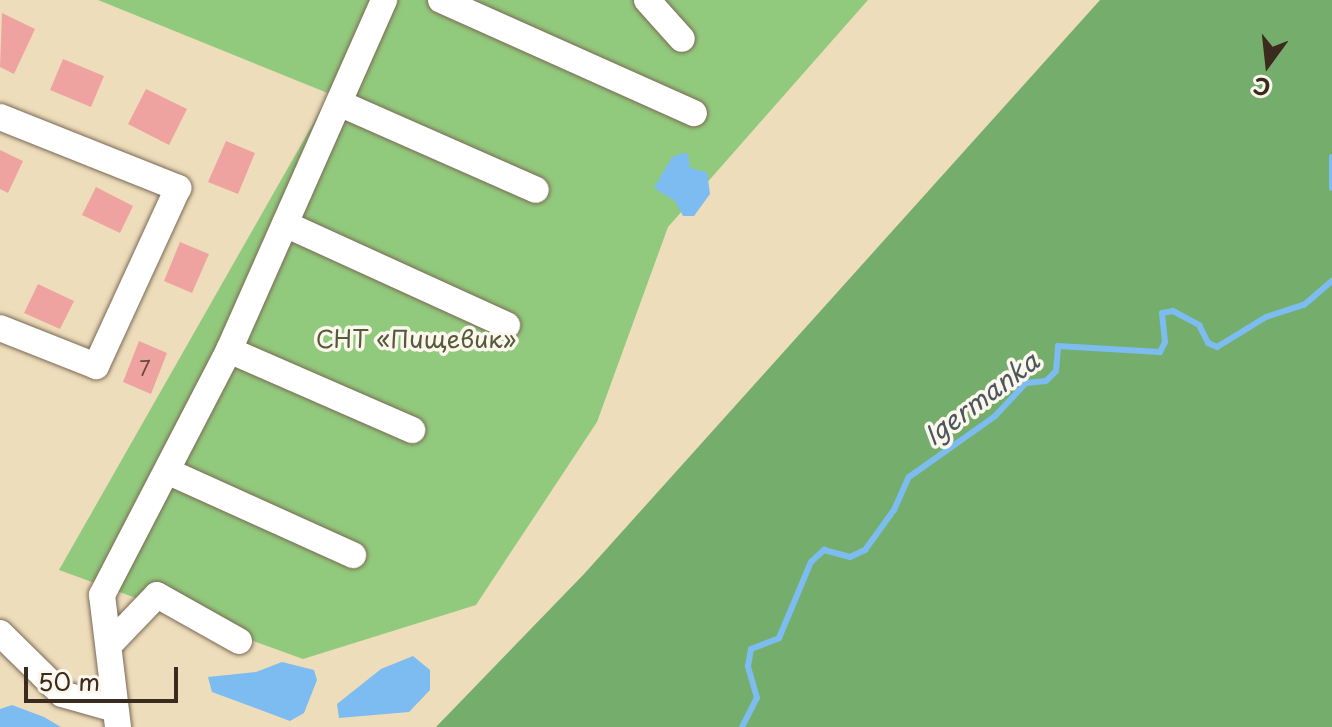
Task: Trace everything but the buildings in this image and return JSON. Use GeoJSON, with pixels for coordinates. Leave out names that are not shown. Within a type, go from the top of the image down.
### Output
{"type":"FeatureCollection","features":[{"type":"Feature","properties":{"kind":"street"},"geometry":{"type":"LineString","coordinates":[[441,0],[694,113]]}},
{"type":"Feature","properties":{"kind":"street"},"geometry":{"type":"LineString","coordinates":[[647,0],[682,39]]}},
{"type":"Feature","properties":{"kind":"street"},"geometry":{"type":"LineString","coordinates":[[0,633],[62,694],[116,718],[102,595],[169,472],[229,350],[339,103],[378,2]]}},
{"type":"Feature","properties":{"kind":"street"},"geometry":{"type":"LineString","coordinates":[[339,103],[536,190]]}},
{"type":"Feature","properties":{"kind":"street"},"geometry":{"type":"LineString","coordinates":[[0,117],[178,188],[96,366],[0,328]]}},
{"type":"Feature","properties":{"kind":"street"},"geometry":{"type":"LineString","coordinates":[[285,224],[507,325]]}},
{"type":"Feature","properties":{"kind":"street"},"geometry":{"type":"LineString","coordinates":[[229,350],[412,430]]}},
{"type":"Feature","properties":{"kind":"street"},"geometry":{"type":"LineString","coordinates":[[169,472],[353,555]]}},
{"type":"Feature","properties":{"kind":"street"},"geometry":{"type":"LineString","coordinates":[[109,645],[157,595],[239,641]]}},
{"type":"Feature","properties":{"kind":"green space","name":"СНТ «Пищевик»"},"geometry":{"type":"Polygon","coordinates":[[[98,0],[868,0],[668,227],[597,422],[476,605],[303,659],[59,570],[330,94],[98,0]]]}},
{"type":"Feature","properties":{"kind":"green space"},"geometry":{"type":"Polygon","coordinates":[[[1100,0],[1332,0],[1332,727],[436,727],[584,574],[1100,0]]]}},
{"type":"Feature","properties":{"kind":"water"},"geometry":{"type":"Polygon","coordinates":[[[688,154],[690,168],[707,172],[710,194],[694,216],[683,216],[675,201],[654,188],[672,157],[688,154]]]}},
{"type":"Feature","properties":{"kind":"water"},"geometry":{"type":"Polygon","coordinates":[[[413,656],[430,670],[430,690],[409,712],[339,718],[337,704],[381,669],[413,656]]]}},
{"type":"Feature","properties":{"kind":"water"},"geometry":{"type":"Polygon","coordinates":[[[282,662],[314,670],[317,680],[304,713],[290,721],[212,692],[208,677],[256,672],[282,662]]]}},
{"type":"Feature","properties":{"kind":"water"},"geometry":{"type":"Polygon","coordinates":[[[12,705],[61,727],[0,727],[0,709],[12,705]]]}},
{"type":"Feature","properties":{"kind":"waterway","name":"Igermanka"},"geometry":{"type":"LineString","coordinates":[[1332,157],[1332,188]]}},
{"type":"Feature","properties":{"kind":"waterway","name":"Igermanka"},"geometry":{"type":"LineString","coordinates":[[742,727],[757,698],[748,666],[751,649],[779,638],[811,562],[824,550],[850,557],[865,550],[894,510],[909,477],[995,416],[1026,383],[1046,381],[1056,371],[1058,346],[1160,352],[1165,342],[1162,313],[1173,311],[1199,325],[1208,343],[1217,347],[1266,317],[1304,305],[1332,281]]}}]}
